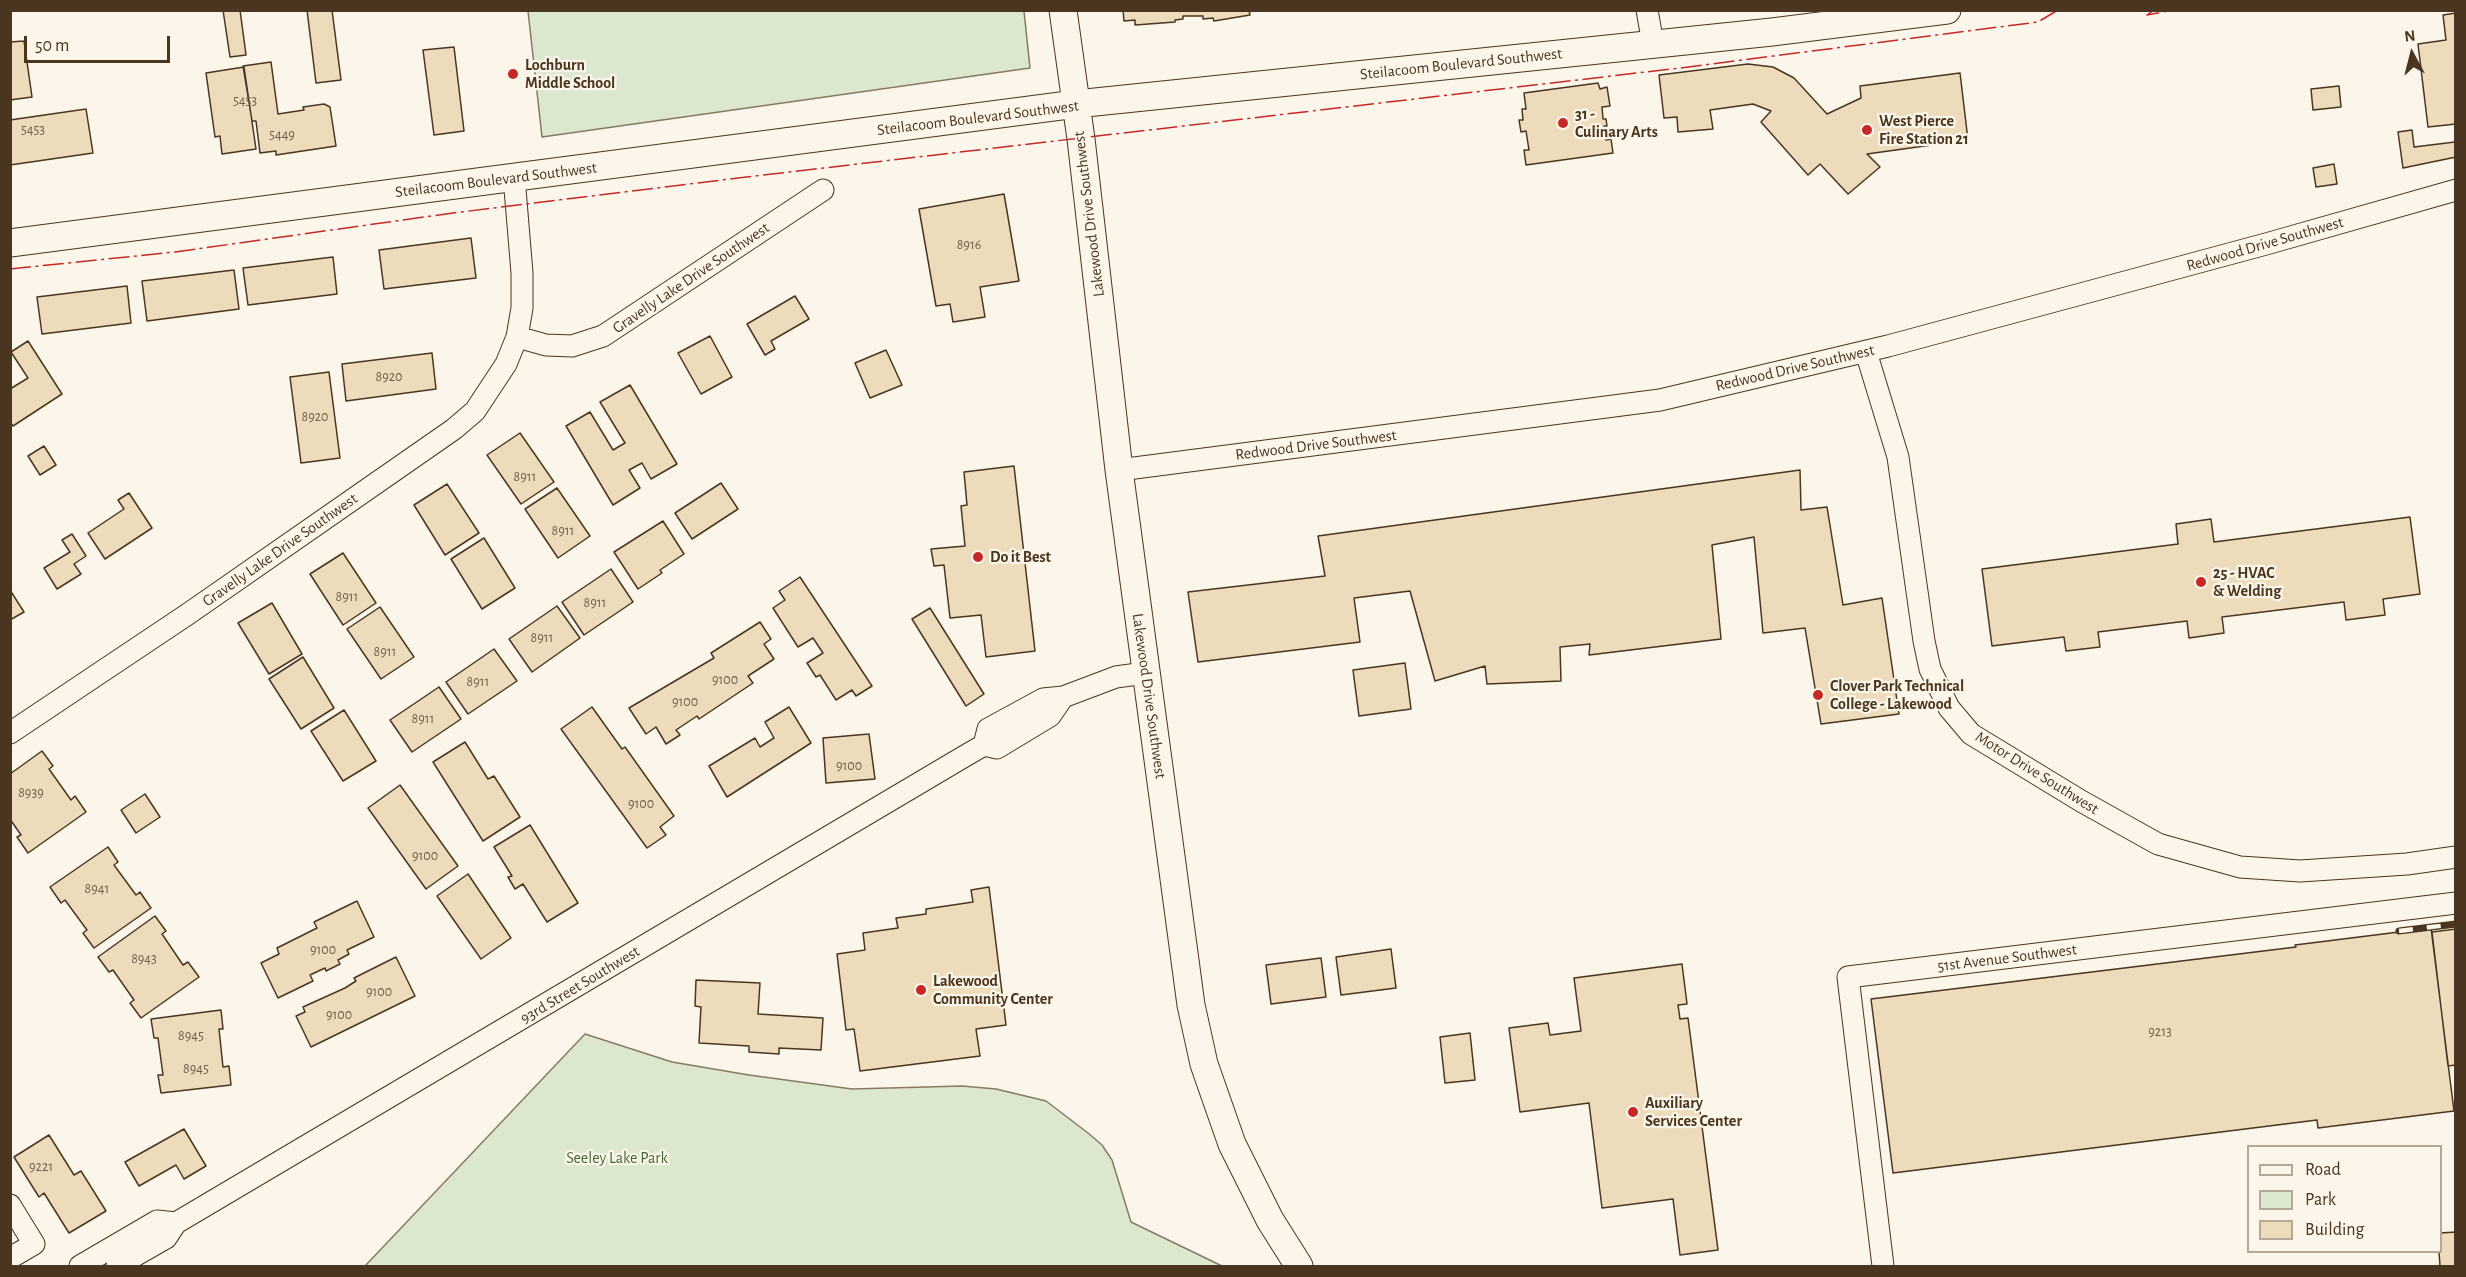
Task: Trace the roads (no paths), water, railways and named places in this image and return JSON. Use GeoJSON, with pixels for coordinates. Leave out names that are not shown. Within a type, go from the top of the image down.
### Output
{"type":"FeatureCollection","features":[{"type":"Feature","properties":{"kind":"main road","name":"Lakewood Drive Southwest"},"geometry":{"type":"LineString","coordinates":[[1064,10],[1119,470],[1187,981],[1204,1064],[1221,1114],[1245,1173],[1270,1220],[1299,1266]]}},
{"type":"Feature","properties":{"kind":"main road","name":"Steilacoom Boulevard Southwest"},"geometry":{"type":"LineString","coordinates":[[10,243],[1076,105],[1772,32],[1947,10]]}},
{"type":"Feature","properties":{"kind":"street"},"geometry":{"type":"LineString","coordinates":[[1648,11],[1653,44]]}},
{"type":"Feature","properties":{"kind":"street","name":"Gravelly Lake Drive Southwest"},"geometry":{"type":"LineString","coordinates":[[10,733],[188,614],[454,429],[475,411],[506,364],[517,338],[522,308],[522,273],[514,177]]}},
{"type":"Feature","properties":{"kind":"street","name":"Gravelly Lake Drive Southwest"},"geometry":{"type":"LineString","coordinates":[[517,338],[546,345],[572,346],[603,336],[823,190]]}},
{"type":"Feature","properties":{"kind":"street","name":"Redwood Drive Southwest"},"geometry":{"type":"LineString","coordinates":[[1119,470],[1660,400],[1866,352],[2262,246],[2456,190]]}},
{"type":"Feature","properties":{"kind":"street","name":"Motor Drive Southwest"},"geometry":{"type":"LineString","coordinates":[[1866,352],[1898,457],[1930,669],[1949,708],[1971,734],[2081,801],[2158,844],[2240,867],[2300,871],[2407,864],[2456,857]]}},
{"type":"Feature","properties":{"kind":"street","name":"93rd Street Southwest"},"geometry":{"type":"LineString","coordinates":[[117,1266],[166,1238],[176,1223],[984,745],[988,729],[1043,699],[1063,697],[1116,676],[1145,673]]}},
{"type":"Feature","properties":{"kind":"street","name":"51st Avenue Southwest"},"geometry":{"type":"LineString","coordinates":[[1883,1266],[1848,977],[2456,903]]}},
{"type":"Feature","properties":{"kind":"street"},"geometry":{"type":"LineString","coordinates":[[10,1205],[34,1244],[10,1258]]}},
{"type":"Feature","properties":{"kind":"street","name":"93rd Street Southwest"},"geometry":{"type":"LineString","coordinates":[[80,1266],[157,1221],[176,1223]]}},
{"type":"Feature","properties":{"kind":"railway"},"geometry":{"type":"LineString","coordinates":[[2399,931],[2456,924]]}},
{"type":"Feature","properties":{"kind":"place","name":"Lochburn Middle School"},"geometry":{"type":"Point","coordinates":[513,74]}},
{"type":"Feature","properties":{"kind":"place","name":"31 - Culinary Arts"},"geometry":{"type":"Point","coordinates":[1563,123]}},
{"type":"Feature","properties":{"kind":"place","name":"West Pierce Fire Station 21"},"geometry":{"type":"Point","coordinates":[1867,130]}},
{"type":"Feature","properties":{"kind":"place","name":"Do it Best"},"geometry":{"type":"Point","coordinates":[978,557]}},
{"type":"Feature","properties":{"kind":"place","name":"25 - HVAC & Welding"},"geometry":{"type":"Point","coordinates":[2201,582]}},
{"type":"Feature","properties":{"kind":"place","name":"Clover Park Technical College - Lakewood"},"geometry":{"type":"Point","coordinates":[1818,695]}},
{"type":"Feature","properties":{"kind":"place","name":"Lakewood Community Center"},"geometry":{"type":"Point","coordinates":[921,990]}},
{"type":"Feature","properties":{"kind":"place","name":"Auxiliary Services Center"},"geometry":{"type":"Point","coordinates":[1633,1112]}},
{"type":"Feature","properties":{"kind":"park label","name":"Seeley Lake Park"},"geometry":{"type":"Point","coordinates":[617,1158]}}]}
